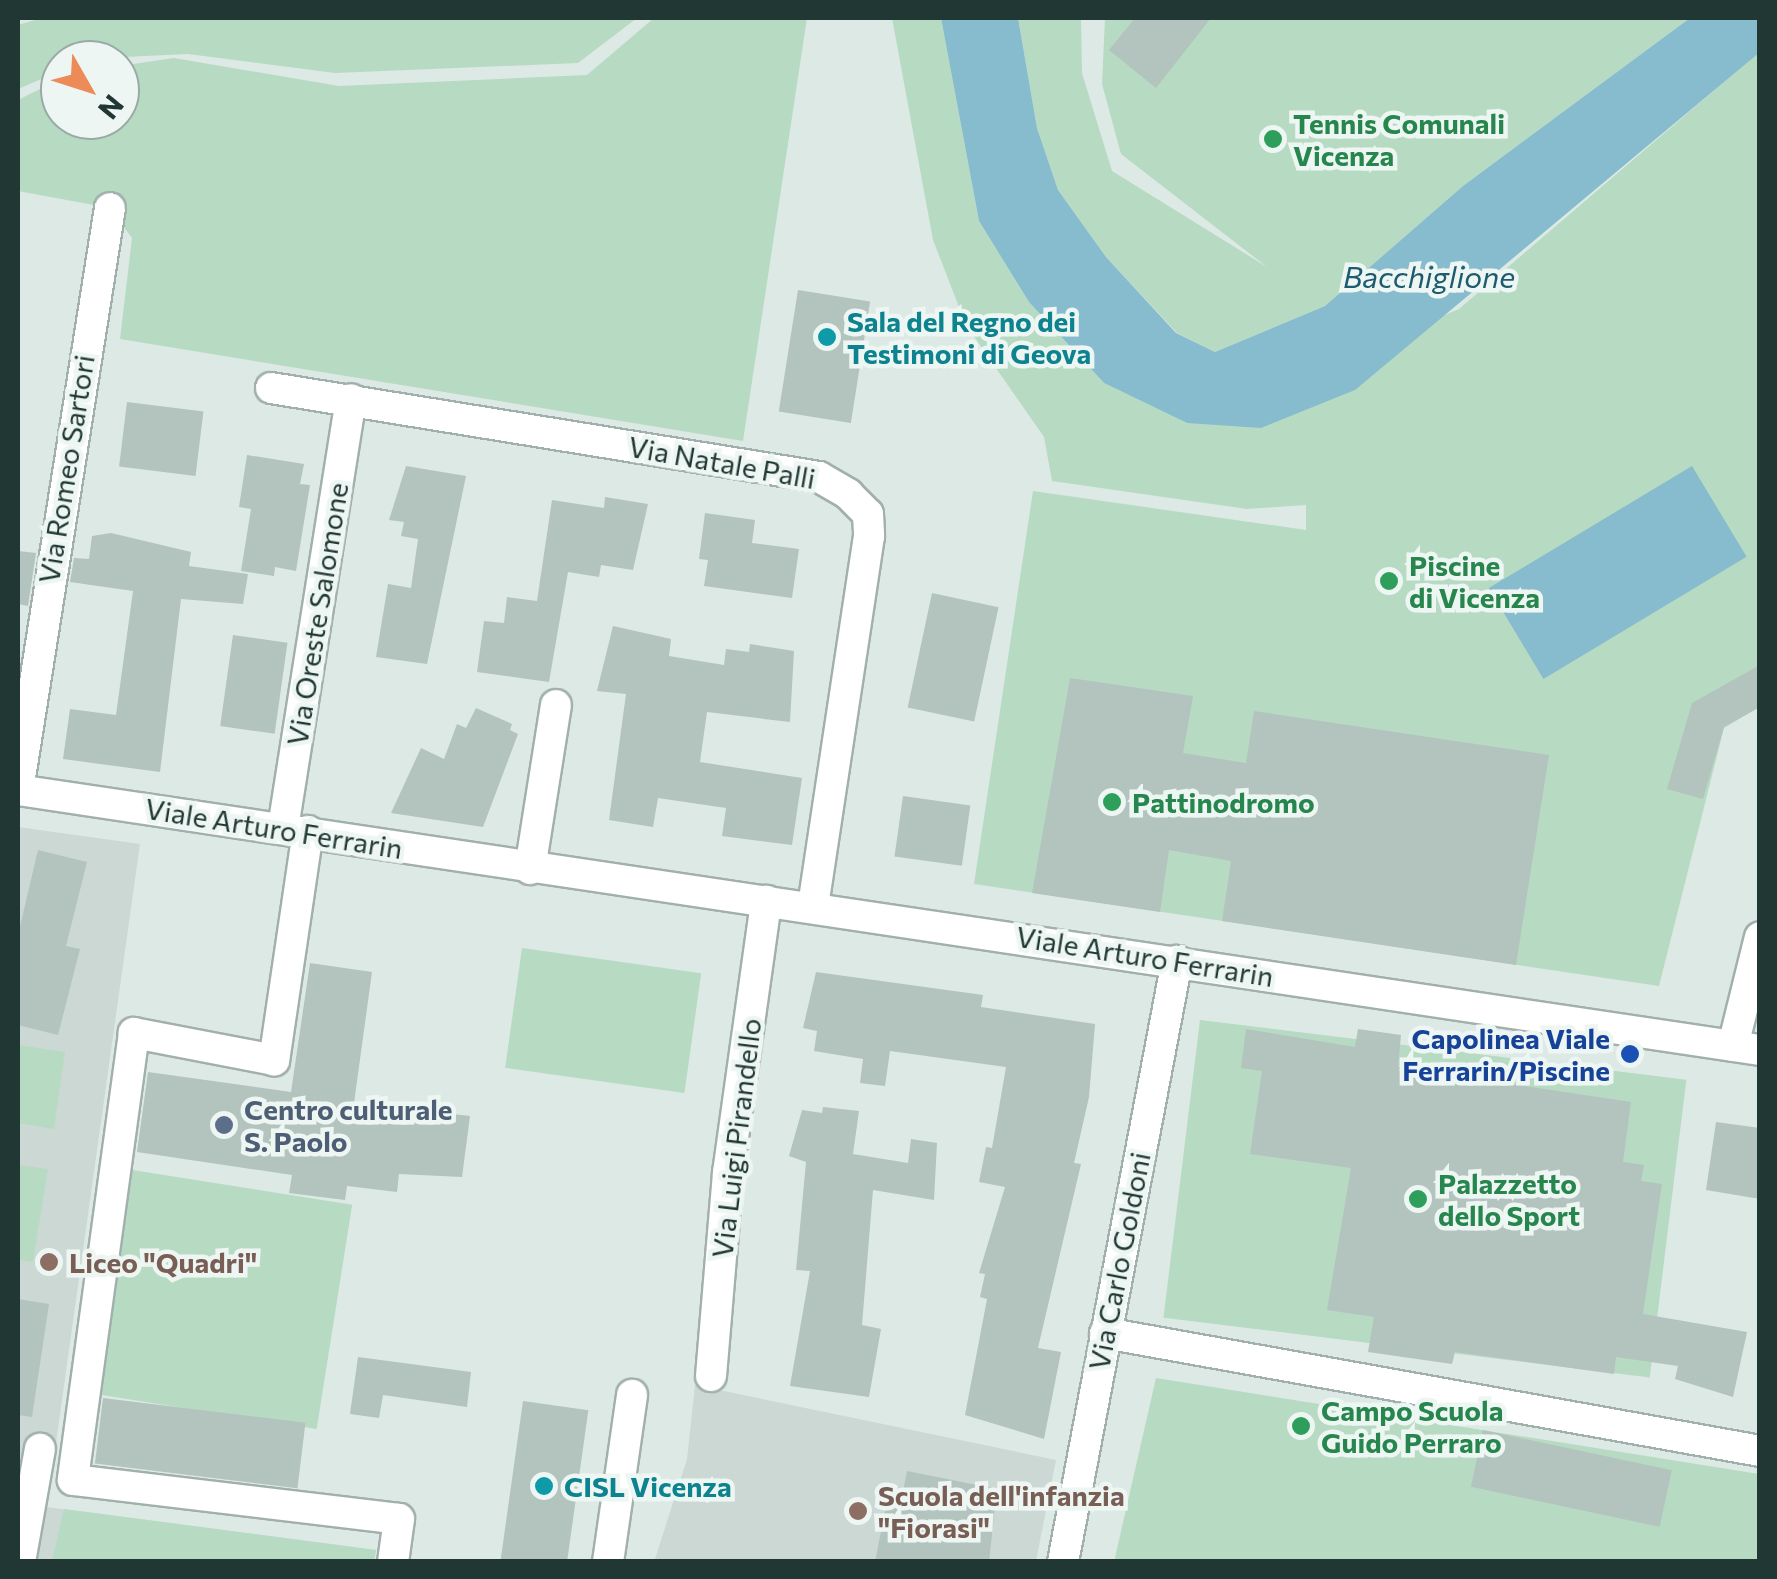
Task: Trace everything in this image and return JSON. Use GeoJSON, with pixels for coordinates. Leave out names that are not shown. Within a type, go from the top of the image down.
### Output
{"type":"FeatureCollection","features":[{"type":"Feature","properties":{"kind":"street","name":"Via Romeo Sartori"},"geometry":{"type":"LineString","coordinates":[[18,790],[110,208]]}},
{"type":"Feature","properties":{"kind":"street"},"geometry":{"type":"LineString","coordinates":[[270,388],[350,399]]}},
{"type":"Feature","properties":{"kind":"street","name":"Via Oreste Salomone"},"geometry":{"type":"LineString","coordinates":[[350,399],[295,830],[274,1060],[134,1033],[74,1480],[400,1518],[393,1562]]}},
{"type":"Feature","properties":{"kind":"street","name":"Via Natale Palli"},"geometry":{"type":"LineString","coordinates":[[350,399],[819,476],[868,514],[813,907]]}},
{"type":"Feature","properties":{"kind":"street"},"geometry":{"type":"LineString","coordinates":[[530,869],[556,705]]}},
{"type":"Feature","properties":{"kind":"street","name":"Viale Arturo Ferrarin"},"geometry":{"type":"LineString","coordinates":[[18,790],[1746,1048]]}},
{"type":"Feature","properties":{"kind":"street","name":"Via Luigi Pirandello"},"geometry":{"type":"LineString","coordinates":[[711,1376],[728,1173],[766,901]]}},
{"type":"Feature","properties":{"kind":"street"},"geometry":{"type":"LineString","coordinates":[[1746,1048],[1760,937]]}},
{"type":"Feature","properties":{"kind":"street","name":"Via Carlo Goldoni"},"geometry":{"type":"LineString","coordinates":[[1063,1562],[1177,961]]}},
{"type":"Feature","properties":{"kind":"street"},"geometry":{"type":"LineString","coordinates":[[1105,1333],[1760,1451]]}},
{"type":"Feature","properties":{"kind":"street"},"geometry":{"type":"LineString","coordinates":[[608,1562],[632,1396]]}},
{"type":"Feature","properties":{"kind":"street"},"geometry":{"type":"LineString","coordinates":[[20,1562],[40,1449]]}},
{"type":"Feature","properties":{"kind":"shaded area","name":"Liceo \"Quadri\""},"geometry":{"type":"Polygon","coordinates":[[[18,827],[140,844],[47,1507],[376,1550],[374,1562],[18,1562],[18,827]]]}},
{"type":"Feature","properties":{"kind":"shaded area","name":"Scuola dell'infanzia \"Fiorasi\""},"geometry":{"type":"Polygon","coordinates":[[[695,1385],[1056,1460],[1036,1561],[654,1562],[687,1459],[695,1385]]]}},
{"type":"Feature","properties":{"kind":"green space"},"geometry":{"type":"Polygon","coordinates":[[[42,18],[637,18],[578,63],[335,73],[188,54],[140,56],[140,40],[40,40],[40,80],[18,89],[18,25],[42,18]]]}},
{"type":"Feature","properties":{"kind":"green space"},"geometry":{"type":"Polygon","coordinates":[[[654,18],[807,18],[743,441],[120,339],[132,238],[110,208],[18,191],[18,100],[40,89],[40,140],[140,140],[140,63],[174,58],[339,86],[587,75],[654,18]]]}},
{"type":"Feature","properties":{"kind":"green space","name":"Piscine di Vicenza"},"geometry":{"type":"Polygon","coordinates":[[[892,18],[941,18],[979,221],[1029,302],[1104,383],[1187,423],[1459,309],[1759,52],[1759,707],[1724,728],[1659,986],[974,884],[1033,491],[1306,530],[1306,505],[1247,509],[1052,481],[1044,437],[966,325],[933,240],[892,18]]]}},
{"type":"Feature","properties":{"kind":"green space"},"geometry":{"type":"Polygon","coordinates":[[[1018,18],[1081,18],[1082,73],[1112,171],[1267,267],[1121,154],[1102,84],[1105,18],[1690,18],[1463,186],[1325,306],[1215,352],[1177,333],[1106,257],[1058,190],[1037,128],[1018,18]]]}},
{"type":"Feature","properties":{"kind":"green space"},"geometry":{"type":"Polygon","coordinates":[[[522,948],[701,973],[684,1093],[505,1068],[522,948]]]}},
{"type":"Feature","properties":{"kind":"green space","name":"Palazzetto dello Sport"},"geometry":{"type":"Polygon","coordinates":[[[1200,1020],[1686,1080],[1650,1377],[1163,1318],[1200,1020]]]}},
{"type":"Feature","properties":{"kind":"green space"},"geometry":{"type":"Polygon","coordinates":[[[18,1045],[65,1052],[54,1129],[18,1123],[18,1045]]]}},
{"type":"Feature","properties":{"kind":"green space"},"geometry":{"type":"Polygon","coordinates":[[[18,1165],[48,1169],[33,1262],[18,1260],[18,1165]]]}},
{"type":"Feature","properties":{"kind":"green space"},"geometry":{"type":"Polygon","coordinates":[[[126,1169],[352,1205],[317,1429],[90,1393],[126,1169]]]}},
{"type":"Feature","properties":{"kind":"green space","name":"Campo Scuola Guido Perraro"},"geometry":{"type":"Polygon","coordinates":[[[1156,1378],[1759,1474],[1759,1561],[1114,1562],[1156,1378]]]}},
{"type":"Feature","properties":{"kind":"green space"},"geometry":{"type":"Polygon","coordinates":[[[64,1509],[376,1550],[374,1562],[52,1561],[64,1509]]]}},
{"type":"Feature","properties":{"kind":"water","name":"Bacchiglione"},"geometry":{"type":"Polygon","coordinates":[[[941,18],[1018,18],[1037,128],[1058,190],[1106,257],[1176,333],[1215,352],[1325,306],[1463,186],[1690,18],[1759,18],[1760,52],[1355,390],[1261,428],[1187,423],[1104,383],[1029,302],[979,221],[941,18]]]}},
{"type":"Feature","properties":{"kind":"water"},"geometry":{"type":"Polygon","coordinates":[[[1692,466],[1747,557],[1543,679],[1489,588],[1692,466]]]}},
{"type":"Feature","properties":{"kind":"building"},"geometry":{"type":"Polygon","coordinates":[[[1135,18],[1211,18],[1156,88],[1109,50],[1135,18]]]}},
{"type":"Feature","properties":{"kind":"building","name":"Sala del Regno dei Testimoni di Geova"},"geometry":{"type":"Polygon","coordinates":[[[798,290],[870,301],[851,423],[779,411],[798,290]]]}},
{"type":"Feature","properties":{"kind":"building"},"geometry":{"type":"Polygon","coordinates":[[[127,402],[203,411],[196,476],[119,467],[127,402]]]}},
{"type":"Feature","properties":{"kind":"building"},"geometry":{"type":"Polygon","coordinates":[[[247,455],[304,464],[300,484],[310,485],[296,571],[275,567],[274,576],[241,571],[251,509],[239,507],[247,455]]]}},
{"type":"Feature","properties":{"kind":"building"},"geometry":{"type":"Polygon","coordinates":[[[406,466],[466,476],[427,664],[376,657],[388,584],[411,588],[418,539],[401,536],[404,522],[389,520],[406,466]]]}},
{"type":"Feature","properties":{"kind":"building"},"geometry":{"type":"Polygon","coordinates":[[[605,497],[648,504],[633,570],[601,565],[599,577],[568,572],[549,682],[477,672],[484,621],[504,623],[507,597],[537,601],[552,500],[604,508],[605,497]]]}},
{"type":"Feature","properties":{"kind":"building"},"geometry":{"type":"Polygon","coordinates":[[[705,513],[755,520],[752,543],[799,549],[792,598],[704,586],[708,560],[699,559],[705,513]]]}},
{"type":"Feature","properties":{"kind":"building"},"geometry":{"type":"Polygon","coordinates":[[[111,533],[191,552],[189,566],[248,574],[243,604],[181,599],[160,772],[63,759],[70,709],[116,715],[133,591],[70,582],[74,558],[89,559],[92,536],[111,533]]]}},
{"type":"Feature","properties":{"kind":"building"},"geometry":{"type":"Polygon","coordinates":[[[18,551],[36,553],[28,606],[18,604],[18,551]]]}},
{"type":"Feature","properties":{"kind":"building"},"geometry":{"type":"Polygon","coordinates":[[[932,593],[999,607],[974,722],[908,707],[932,593]]]}},
{"type":"Feature","properties":{"kind":"building"},"geometry":{"type":"Polygon","coordinates":[[[613,626],[671,639],[669,656],[724,665],[726,649],[749,652],[750,644],[794,651],[790,722],[707,712],[700,762],[802,778],[792,845],[722,836],[726,808],[658,798],[653,827],[609,820],[626,694],[597,691],[613,626]]]}},
{"type":"Feature","properties":{"kind":"building"},"geometry":{"type":"Polygon","coordinates":[[[233,635],[287,643],[275,734],[220,726],[233,635]]]}},
{"type":"Feature","properties":{"kind":"building"},"geometry":{"type":"Polygon","coordinates":[[[1760,665],[1760,707],[1724,727],[1703,799],[1667,789],[1692,703],[1760,665]]]}},
{"type":"Feature","properties":{"kind":"building"},"geometry":{"type":"Polygon","coordinates":[[[1070,678],[1193,696],[1183,753],[1246,763],[1254,711],[1549,755],[1516,965],[1222,921],[1231,861],[1169,850],[1160,912],[1032,893],[1070,678]]]}},
{"type":"Feature","properties":{"kind":"building"},"geometry":{"type":"Polygon","coordinates":[[[476,708],[512,724],[510,730],[518,734],[483,827],[391,813],[421,748],[444,759],[457,724],[466,728],[476,708]]]}},
{"type":"Feature","properties":{"kind":"building"},"geometry":{"type":"Polygon","coordinates":[[[903,796],[970,805],[962,866],[895,856],[903,796]]]}},
{"type":"Feature","properties":{"kind":"building"},"geometry":{"type":"Polygon","coordinates":[[[38,850],[87,862],[66,946],[80,949],[58,1035],[18,1025],[18,935],[38,850]]]}},
{"type":"Feature","properties":{"kind":"building"},"geometry":{"type":"Polygon","coordinates":[[[310,963],[372,972],[354,1103],[470,1116],[462,1177],[399,1174],[397,1192],[347,1186],[345,1200],[289,1193],[292,1175],[137,1152],[148,1072],[291,1092],[310,963]]]}},
{"type":"Feature","properties":{"kind":"building"},"geometry":{"type":"Polygon","coordinates":[[[816,972],[983,995],[981,1007],[1095,1024],[1089,1097],[1074,1163],[1081,1164],[1038,1348],[1061,1352],[1044,1439],[965,1415],[987,1299],[980,1297],[985,1274],[979,1273],[1005,1187],[979,1182],[986,1147],[992,1148],[1006,1067],[890,1051],[885,1086],[860,1083],[863,1059],[814,1051],[817,1031],[803,1028],[816,972]]]}},
{"type":"Feature","properties":{"kind":"building","name":"Palazzetto dello Sport"},"geometry":{"type":"Polygon","coordinates":[[[1246,1029],[1355,1047],[1358,1029],[1401,1035],[1398,1067],[1631,1102],[1623,1162],[1644,1165],[1641,1181],[1662,1184],[1643,1314],[1747,1332],[1733,1397],[1675,1379],[1678,1366],[1616,1357],[1614,1374],[1455,1352],[1452,1364],[1368,1352],[1374,1317],[1327,1310],[1351,1168],[1250,1154],[1262,1071],[1241,1068],[1246,1029]]]}},
{"type":"Feature","properties":{"kind":"building"},"geometry":{"type":"Polygon","coordinates":[[[823,1107],[859,1111],[853,1154],[908,1163],[911,1139],[937,1143],[934,1200],[873,1190],[862,1325],[881,1329],[869,1397],[790,1386],[810,1271],[796,1270],[806,1162],[789,1156],[802,1110],[822,1113],[823,1107]]]}},
{"type":"Feature","properties":{"kind":"building"},"geometry":{"type":"Polygon","coordinates":[[[1716,1122],[1760,1128],[1760,1199],[1706,1190],[1716,1122]]]}},
{"type":"Feature","properties":{"kind":"building"},"geometry":{"type":"Polygon","coordinates":[[[18,1299],[49,1304],[32,1417],[18,1415],[18,1299]]]}},
{"type":"Feature","properties":{"kind":"building"},"geometry":{"type":"Polygon","coordinates":[[[358,1357],[471,1372],[467,1407],[383,1395],[379,1418],[350,1414],[358,1357]]]}},
{"type":"Feature","properties":{"kind":"building"},"geometry":{"type":"Polygon","coordinates":[[[103,1398],[305,1423],[297,1488],[95,1464],[103,1398]]]}},
{"type":"Feature","properties":{"kind":"building","name":"CISL Vicenza"},"geometry":{"type":"Polygon","coordinates":[[[523,1401],[588,1410],[567,1562],[500,1562],[523,1401]]]}},
{"type":"Feature","properties":{"kind":"building"},"geometry":{"type":"Polygon","coordinates":[[[1483,1430],[1672,1470],[1660,1527],[1471,1487],[1483,1430]]]}},
{"type":"Feature","properties":{"kind":"building"},"geometry":{"type":"Polygon","coordinates":[[[907,1471],[997,1489],[989,1562],[875,1562],[889,1490],[903,1492],[907,1471]]]}},
{"type":"Feature","properties":{"kind":"place","name":"Tennis Comunali Vicenza"},"geometry":{"type":"Point","coordinates":[1273,139]}},
{"type":"Feature","properties":{"kind":"place","name":"Sala del Regno dei Testimoni di Geova"},"geometry":{"type":"Point","coordinates":[827,337]}},
{"type":"Feature","properties":{"kind":"place","name":"Piscine di Vicenza"},"geometry":{"type":"Point","coordinates":[1389,581]}},
{"type":"Feature","properties":{"kind":"place","name":"Pattinodromo"},"geometry":{"type":"Point","coordinates":[1112,802]}},
{"type":"Feature","properties":{"kind":"place","name":"Capolinea Viale Ferrarin/Piscine"},"geometry":{"type":"Point","coordinates":[1630,1054]}},
{"type":"Feature","properties":{"kind":"place","name":"Centro culturale S. Paolo"},"geometry":{"type":"Point","coordinates":[224,1125]}},
{"type":"Feature","properties":{"kind":"place","name":"Palazzetto dello Sport"},"geometry":{"type":"Point","coordinates":[1418,1199]}},
{"type":"Feature","properties":{"kind":"place","name":"Liceo \"Quadri\""},"geometry":{"type":"Point","coordinates":[49,1262]}},
{"type":"Feature","properties":{"kind":"place","name":"Campo Scuola Guido Perraro"},"geometry":{"type":"Point","coordinates":[1301,1426]}},
{"type":"Feature","properties":{"kind":"place","name":"CISL Vicenza"},"geometry":{"type":"Point","coordinates":[544,1486]}},
{"type":"Feature","properties":{"kind":"place","name":"Scuola dell'infanzia \"Fiorasi\""},"geometry":{"type":"Point","coordinates":[858,1511]}}]}
